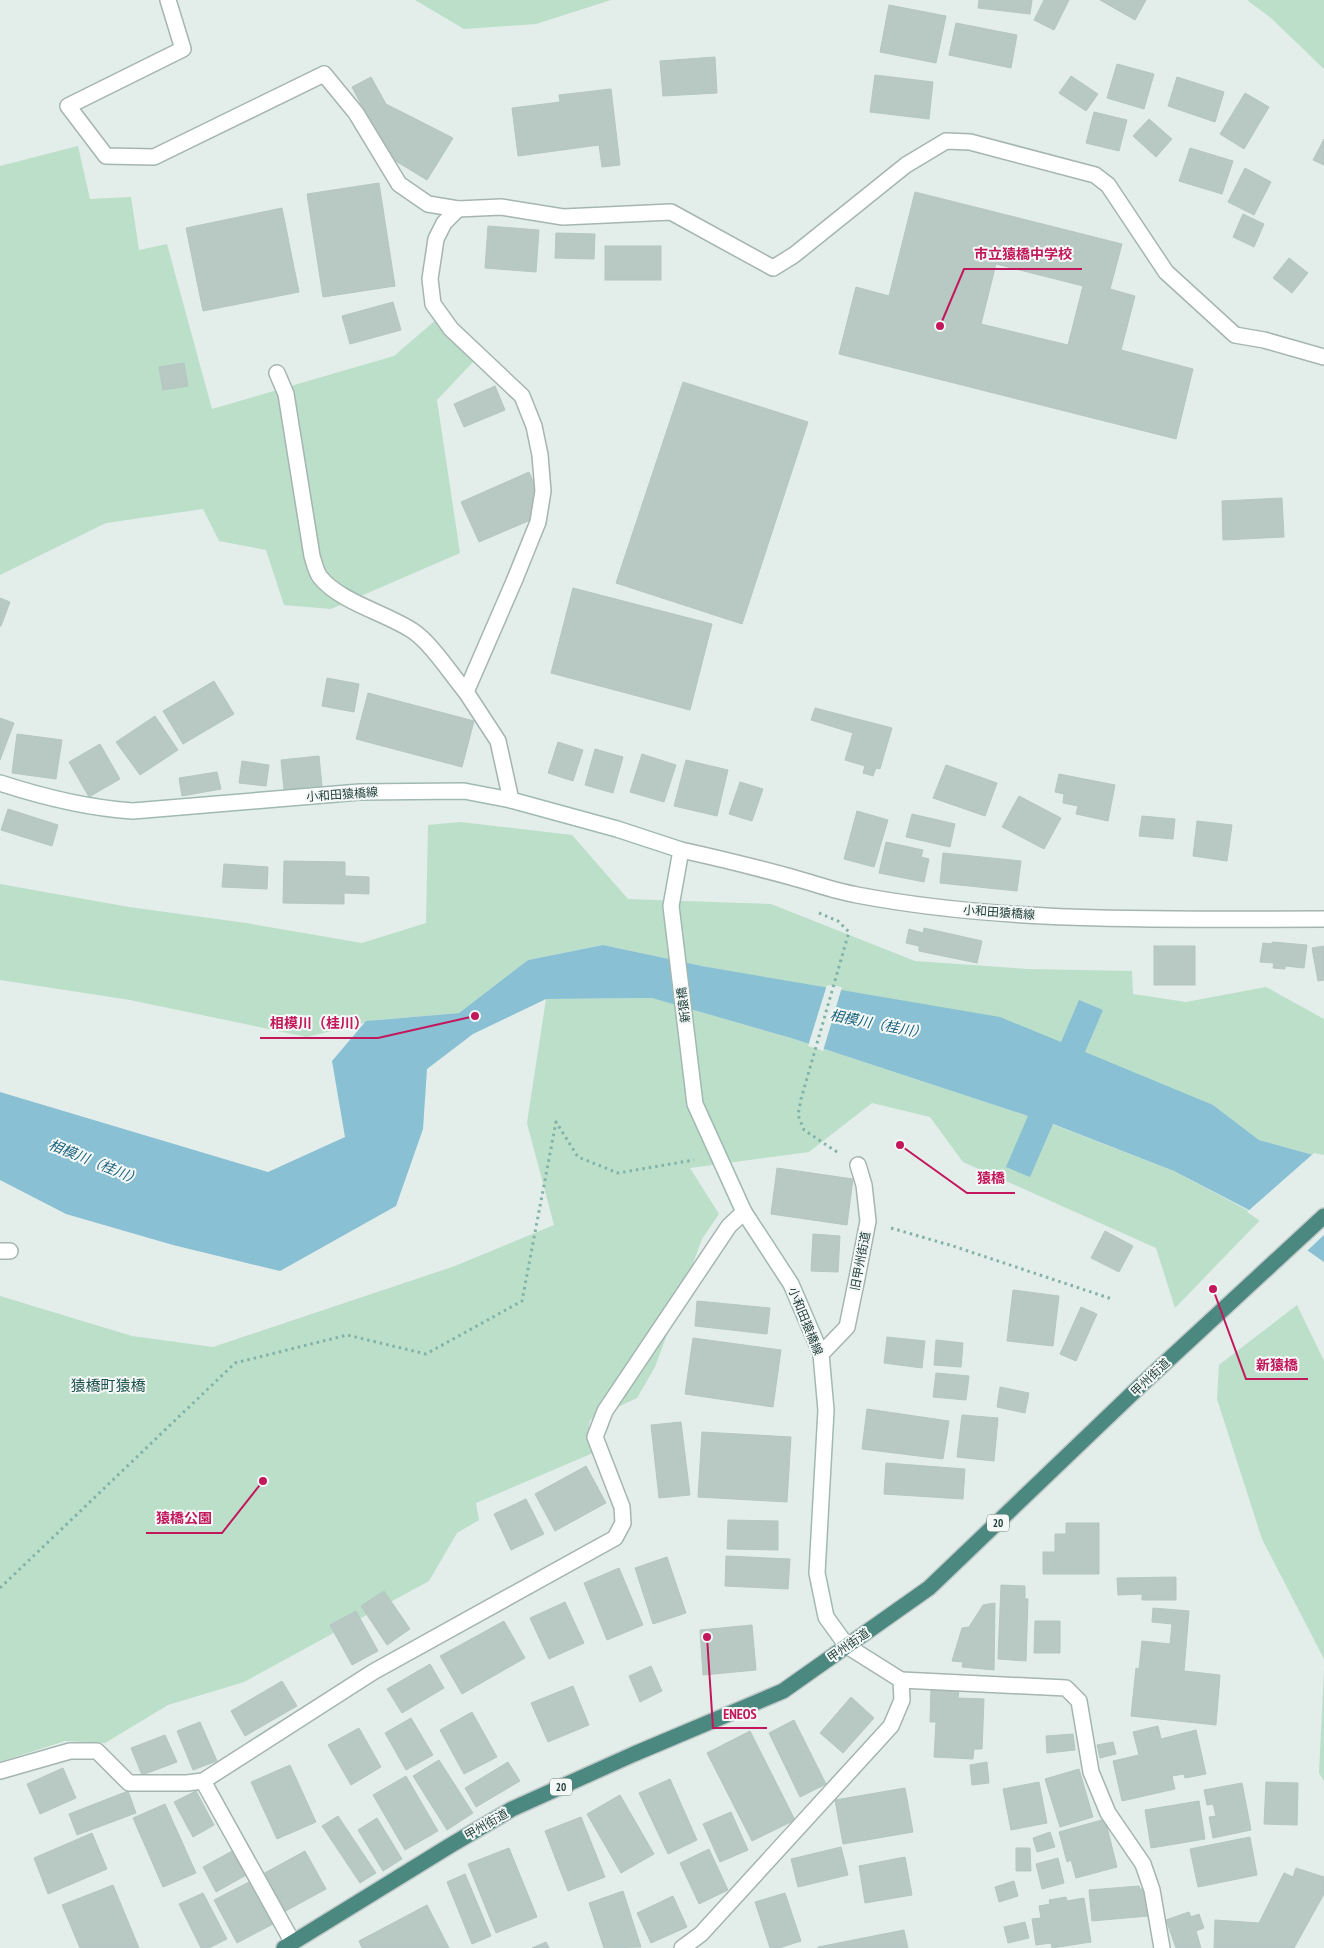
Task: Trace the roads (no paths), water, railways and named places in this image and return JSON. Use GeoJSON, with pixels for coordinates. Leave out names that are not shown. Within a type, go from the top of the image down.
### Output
{"type":"FeatureCollection","features":[{"type":"Feature","properties":{"kind":"highway","name":"甲州街道"},"geometry":{"type":"LineString","coordinates":[[288,1945],[451,1844],[512,1809],[634,1754],[783,1691],[930,1588],[1139,1388],[1324,1216]]}},
{"type":"Feature","properties":{"kind":"street"},"geometry":{"type":"LineString","coordinates":[[168,0],[183,49],[68,106],[106,156],[154,157],[324,74],[356,113],[399,184],[428,204],[458,209],[500,207],[563,217],[671,212],[773,268],[794,255],[906,165],[946,141],[970,142],[1095,175],[1108,185],[1166,272],[1235,335],[1264,340],[1324,357]]}},
{"type":"Feature","properties":{"kind":"street"},"geometry":{"type":"LineString","coordinates":[[458,209],[444,223],[436,239],[430,279],[434,304],[451,329],[522,396],[534,426],[540,455],[543,491],[538,522],[466,692]]}},
{"type":"Feature","properties":{"kind":"street"},"geometry":{"type":"LineString","coordinates":[[277,373],[286,394],[312,556],[319,576],[335,589],[362,606],[414,632],[466,692],[498,741],[511,800]]}},
{"type":"Feature","properties":{"kind":"street","name":"小和田猿橋線"},"geometry":{"type":"LineString","coordinates":[[0,783],[100,809],[132,811],[360,792],[464,791],[511,800],[617,829],[681,850],[732,861],[856,895],[950,909],[1040,916],[1157,919],[1324,919]]}},
{"type":"Feature","properties":{"kind":"street","name":"新猿橋"},"geometry":{"type":"LineString","coordinates":[[681,850],[671,906],[695,1104]]}},
{"type":"Feature","properties":{"kind":"street","name":"小和田猿橋線"},"geometry":{"type":"LineString","coordinates":[[695,1104],[744,1212],[792,1284],[821,1354],[826,1410],[817,1572],[826,1617],[847,1646]]}},
{"type":"Feature","properties":{"kind":"street","name":"旧甲州街道"},"geometry":{"type":"LineString","coordinates":[[821,1354],[847,1327],[868,1221],[864,1185],[858,1165]]}},
{"type":"Feature","properties":{"kind":"street"},"geometry":{"type":"LineString","coordinates":[[0,1771],[70,1751],[97,1751],[130,1783],[186,1783],[203,1780],[373,1672],[615,1538],[623,1523],[622,1507],[596,1437],[606,1411],[729,1226],[744,1212]]}},
{"type":"Feature","properties":{"kind":"street"},"geometry":{"type":"LineString","coordinates":[[847,1646],[901,1680],[1066,1688],[1079,1701],[1091,1772],[1108,1813],[1143,1864],[1152,1890],[1162,1948]]}},
{"type":"Feature","properties":{"kind":"street"},"geometry":{"type":"LineString","coordinates":[[682,1948],[701,1934],[891,1726],[902,1700],[901,1680]]}},
{"type":"Feature","properties":{"kind":"street"},"geometry":{"type":"LineString","coordinates":[[203,1780],[288,1945]]}},
{"type":"Feature","properties":{"kind":"water"},"geometry":{"type":"Polygon","coordinates":[[[603,945],[707,967],[1000,1017],[1061,1042],[1079,1000],[1103,1010],[1085,1052],[1213,1105],[1259,1140],[1324,1158],[1324,1262],[1251,1211],[1174,1171],[1053,1124],[1030,1177],[1006,1167],[1028,1116],[791,1038],[652,998],[546,999],[473,1034],[427,1069],[423,1129],[396,1206],[280,1271],[173,1245],[66,1214],[0,1180],[0,1092],[268,1172],[345,1137],[332,1061],[366,1021],[459,1013],[528,960],[603,945]]]}},
{"type":"Feature","properties":{"kind":"place","name":"市立猿橋中学校"},"geometry":{"type":"Point","coordinates":[940,326]}},
{"type":"Feature","properties":{"kind":"place","name":"相模川（桂川）"},"geometry":{"type":"Point","coordinates":[475,1016]}},
{"type":"Feature","properties":{"kind":"place","name":"猿橋"},"geometry":{"type":"Point","coordinates":[900,1145]}},
{"type":"Feature","properties":{"kind":"place","name":"新猿橋"},"geometry":{"type":"Point","coordinates":[1213,1289]}},
{"type":"Feature","properties":{"kind":"place","name":"猿橋公園"},"geometry":{"type":"Point","coordinates":[263,1481]}},
{"type":"Feature","properties":{"kind":"place","name":"ENEOS"},"geometry":{"type":"Point","coordinates":[707,1637]}},
{"type":"Feature","properties":{"kind":"district","name":"猿橋町猿橋"},"geometry":{"type":"Point","coordinates":[108,1385]}}]}
